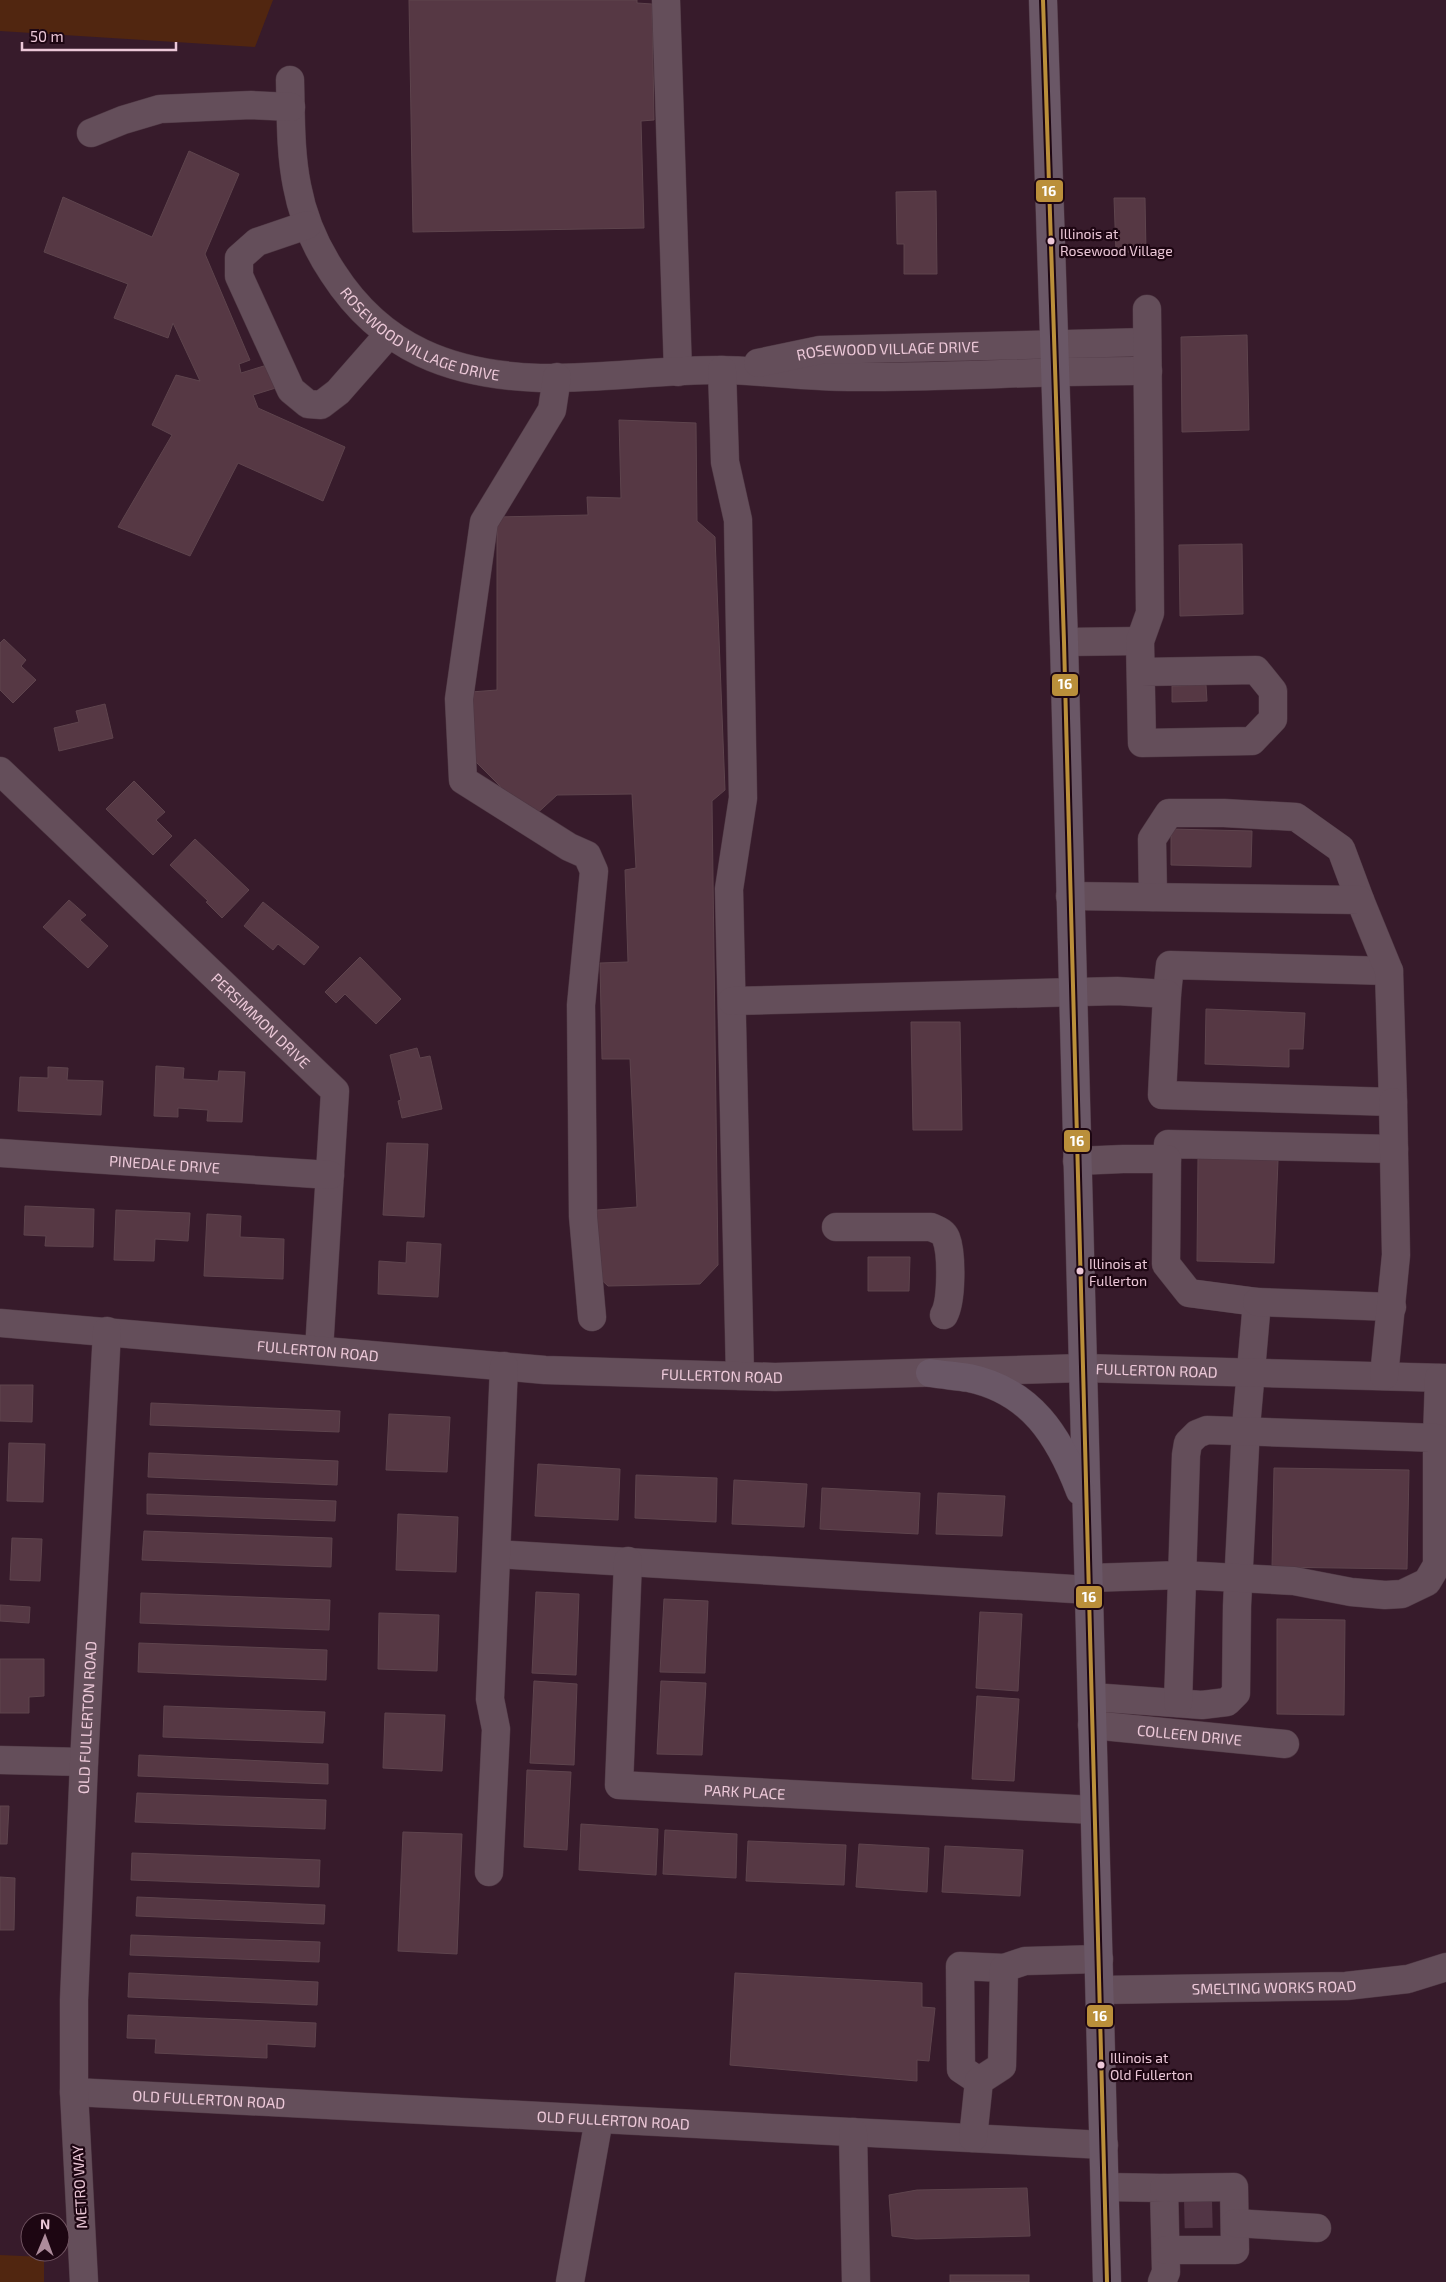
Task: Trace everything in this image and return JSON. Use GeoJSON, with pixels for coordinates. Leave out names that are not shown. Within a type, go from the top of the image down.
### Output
{"type":"FeatureCollection","features":[{"type":"Feature","properties":{"kind":"main road"},"geometry":{"type":"LineString","coordinates":[[1043,0],[1064,642],[1107,2282]]}},
{"type":"Feature","properties":{"kind":"main road"},"geometry":{"type":"LineString","coordinates":[[930,1373],[979,1382],[998,1388],[1030,1407],[1049,1428],[1069,1461],[1086,1510]]}},
{"type":"Feature","properties":{"kind":"street"},"geometry":{"type":"LineString","coordinates":[[666,0],[678,372]]}},
{"type":"Feature","properties":{"kind":"street","name":"ROSEWOOD VILLAGE DRIVE"},"geometry":{"type":"LineString","coordinates":[[290,80],[292,151],[297,187],[307,225],[318,250],[340,285],[361,311],[388,335],[414,350],[450,365],[496,374],[557,377],[722,370],[820,376],[1148,370]]}},
{"type":"Feature","properties":{"kind":"street"},"geometry":{"type":"LineString","coordinates":[[91,133],[122,120],[160,109],[250,105],[291,108]]}},
{"type":"Feature","properties":{"kind":"street"},"geometry":{"type":"LineString","coordinates":[[307,225],[257,242],[239,258],[239,276],[292,390],[308,404],[321,405],[338,392],[388,335]]}},
{"type":"Feature","properties":{"kind":"street"},"geometry":{"type":"LineString","coordinates":[[1141,672],[1256,670],[1273,691],[1273,719],[1252,741],[1142,743],[1140,642],[1150,613],[1147,309]]}},
{"type":"Feature","properties":{"kind":"street","name":"ROSEWOOD VILLAGE DRIVE"},"geometry":{"type":"LineString","coordinates":[[722,370],[820,350],[1147,342]]}},
{"type":"Feature","properties":{"kind":"street"},"geometry":{"type":"LineString","coordinates":[[722,370],[724,462],[738,520],[743,798],[729,888],[740,1376]]}},
{"type":"Feature","properties":{"kind":"street"},"geometry":{"type":"LineString","coordinates":[[557,377],[552,410],[484,522],[459,699],[463,780],[569,847],[587,855],[594,872],[581,1004],[583,1216],[592,1317]]}},
{"type":"Feature","properties":{"kind":"street"},"geometry":{"type":"LineString","coordinates":[[1064,642],[1140,642]]}},
{"type":"Feature","properties":{"kind":"street","name":"PERSIMMON DRIVE"},"geometry":{"type":"LineString","coordinates":[[0,771],[335,1091],[319,1350]]}},
{"type":"Feature","properties":{"kind":"street"},"geometry":{"type":"LineString","coordinates":[[1152,897],[1152,839],[1169,813],[1224,813],[1296,817],[1341,849],[1389,971],[1396,1255],[1384,1376]]}},
{"type":"Feature","properties":{"kind":"street"},"geometry":{"type":"LineString","coordinates":[[1070,896],[1360,900]]}},
{"type":"Feature","properties":{"kind":"street"},"geometry":{"type":"LineString","coordinates":[[1389,971],[1170,965],[1162,1095],[1393,1102]]}},
{"type":"Feature","properties":{"kind":"street"},"geometry":{"type":"LineString","coordinates":[[732,1001],[1117,991],[1167,994]]}},
{"type":"Feature","properties":{"kind":"street"},"geometry":{"type":"LineString","coordinates":[[1077,1161],[1123,1158],[1167,1152],[1281,1147],[1394,1149]]}},
{"type":"Feature","properties":{"kind":"street"},"geometry":{"type":"LineString","coordinates":[[1167,1152],[1166,1264],[1189,1293],[1257,1302],[1392,1307]]}},
{"type":"Feature","properties":{"kind":"street","name":"PINEDALE DRIVE"},"geometry":{"type":"LineString","coordinates":[[0,1153],[330,1175]]}},
{"type":"Feature","properties":{"kind":"street"},"geometry":{"type":"LineString","coordinates":[[836,1227],[931,1227],[942,1232],[946,1239],[949,1256],[949,1298],[948,1308],[944,1315]]}},
{"type":"Feature","properties":{"kind":"street"},"geometry":{"type":"LineString","coordinates":[[1092,1697],[1202,1705],[1226,1702],[1236,1693],[1246,1431],[1257,1302]]}},
{"type":"Feature","properties":{"kind":"street","name":"FULLERTON ROAD"},"geometry":{"type":"LineString","coordinates":[[0,1323],[591,1372],[740,1376],[1083,1368],[1443,1378]]}},
{"type":"Feature","properties":{"kind":"street","name":"OLD FULLERTON ROAD"},"geometry":{"type":"LineString","coordinates":[[107,1331],[84,1762],[74,2000],[74,2092],[1104,2145]]}},
{"type":"Feature","properties":{"kind":"street"},"geometry":{"type":"LineString","coordinates":[[489,1872],[496,1729],[490,1699],[504,1366]]}},
{"type":"Feature","properties":{"kind":"street"},"geometry":{"type":"LineString","coordinates":[[497,1554],[1089,1584],[1182,1575],[1294,1581],[1351,1592],[1385,1595],[1402,1594],[1427,1582],[1437,1565],[1437,1438],[1443,1378]]}},
{"type":"Feature","properties":{"kind":"street"},"geometry":{"type":"LineString","coordinates":[[1178,1703],[1186,1455],[1188,1443],[1197,1434],[1207,1430],[1437,1438]]}},
{"type":"Feature","properties":{"kind":"street","name":"PARK PLACE"},"geometry":{"type":"LineString","coordinates":[[628,1561],[619,1785],[1094,1810]]}},
{"type":"Feature","properties":{"kind":"street","name":"COLLEEN DRIVE"},"geometry":{"type":"LineString","coordinates":[[1092,1725],[1285,1744]]}},
{"type":"Feature","properties":{"kind":"street"},"geometry":{"type":"LineString","coordinates":[[0,1760],[84,1762]]}},
{"type":"Feature","properties":{"kind":"street"},"geometry":{"type":"LineString","coordinates":[[979,2082],[961,2068],[960,1966],[1004,1968],[1025,1961],[1098,1959]]}},
{"type":"Feature","properties":{"kind":"street","name":"SMELTING WORKS ROAD"},"geometry":{"type":"LineString","coordinates":[[1100,1990],[1346,1986],[1408,1979],[1446,1966]]}},
{"type":"Feature","properties":{"kind":"street"},"geometry":{"type":"LineString","coordinates":[[973,2138],[979,2082],[1002,2066],[1004,1968]]}},
{"type":"Feature","properties":{"kind":"street","name":"METRO WAY"},"geometry":{"type":"LineString","coordinates":[[74,2092],[84,2282]]}},
{"type":"Feature","properties":{"kind":"street"},"geometry":{"type":"LineString","coordinates":[[570,2282],[599,2119]]}},
{"type":"Feature","properties":{"kind":"street"},"geometry":{"type":"LineString","coordinates":[[853,2132],[856,2282]]}},
{"type":"Feature","properties":{"kind":"street"},"geometry":{"type":"LineString","coordinates":[[1105,2187],[1164,2188],[1198,2194],[1234,2188],[1236,2250],[1199,2245],[1166,2250]]}},
{"type":"Feature","properties":{"kind":"street"},"geometry":{"type":"LineString","coordinates":[[1162,2282],[1166,2272],[1164,2188]]}},
{"type":"Feature","properties":{"kind":"street"},"geometry":{"type":"LineString","coordinates":[[1235,2223],[1318,2228]]}},
{"type":"Feature","properties":{"kind":"shaded area"},"geometry":{"type":"Polygon","coordinates":[[[0,0],[273,0],[255,47],[0,31],[0,0]]]}},
{"type":"Feature","properties":{"kind":"shaded area"},"geometry":{"type":"Polygon","coordinates":[[[0,2255],[20,2256],[20,2262],[44,2262],[44,2282],[0,2282],[0,2255]]]}},
{"type":"Feature","properties":{"kind":"building"},"geometry":{"type":"Polygon","coordinates":[[[409,0],[637,0],[637,3],[652,4],[654,120],[641,121],[644,228],[413,232],[409,0]]]}},
{"type":"Feature","properties":{"kind":"building"},"geometry":{"type":"Polygon","coordinates":[[[189,151],[239,174],[205,254],[250,360],[239,364],[241,373],[267,365],[279,387],[253,395],[258,408],[345,447],[323,501],[238,463],[190,556],[118,527],[172,435],[152,425],[176,375],[200,381],[173,323],[168,338],[114,318],[128,284],[44,252],[63,197],[152,237],[189,151]]]}},
{"type":"Feature","properties":{"kind":"building"},"geometry":{"type":"Polygon","coordinates":[[[936,191],[937,274],[904,274],[904,244],[897,244],[896,192],[936,191]]]}},
{"type":"Feature","properties":{"kind":"building"},"geometry":{"type":"Polygon","coordinates":[[[1114,198],[1145,198],[1146,252],[1116,252],[1114,198]]]}},
{"type":"Feature","properties":{"kind":"building"},"geometry":{"type":"Polygon","coordinates":[[[1247,335],[1249,430],[1182,432],[1181,337],[1247,335]]]}},
{"type":"Feature","properties":{"kind":"building"},"geometry":{"type":"Polygon","coordinates":[[[619,420],[696,423],[697,521],[715,537],[725,790],[712,801],[718,1265],[700,1284],[608,1286],[596,1275],[597,1210],[637,1207],[630,1059],[602,1059],[600,963],[628,962],[625,870],[636,868],[632,794],[557,795],[532,818],[473,759],[471,692],[497,690],[497,517],[588,515],[587,497],[621,498],[619,420]]]}},
{"type":"Feature","properties":{"kind":"building"},"geometry":{"type":"Polygon","coordinates":[[[1242,544],[1243,614],[1180,616],[1179,545],[1242,544]]]}},
{"type":"Feature","properties":{"kind":"building"},"geometry":{"type":"Polygon","coordinates":[[[4,639],[26,660],[21,666],[36,680],[13,703],[0,690],[0,643],[4,639]]]}},
{"type":"Feature","properties":{"kind":"building"},"geometry":{"type":"Polygon","coordinates":[[[1206,685],[1207,701],[1172,702],[1172,686],[1206,685]]]}},
{"type":"Feature","properties":{"kind":"building"},"geometry":{"type":"Polygon","coordinates":[[[105,704],[113,738],[59,751],[54,728],[79,722],[76,711],[105,704]]]}},
{"type":"Feature","properties":{"kind":"building"},"geometry":{"type":"Polygon","coordinates":[[[134,781],[165,812],[156,820],[172,836],[153,855],[106,809],[134,781]]]}},
{"type":"Feature","properties":{"kind":"building"},"geometry":{"type":"Polygon","coordinates":[[[1171,829],[1252,831],[1251,867],[1171,865],[1171,829]]]}},
{"type":"Feature","properties":{"kind":"building"},"geometry":{"type":"Polygon","coordinates":[[[195,839],[249,890],[222,918],[206,902],[208,901],[170,865],[195,839]]]}},
{"type":"Feature","properties":{"kind":"building"},"geometry":{"type":"Polygon","coordinates":[[[69,900],[86,915],[80,920],[108,946],[88,968],[43,927],[69,900]]]}},
{"type":"Feature","properties":{"kind":"building"},"geometry":{"type":"Polygon","coordinates":[[[263,902],[319,947],[304,965],[278,944],[273,950],[244,926],[263,902]]]}},
{"type":"Feature","properties":{"kind":"building"},"geometry":{"type":"Polygon","coordinates":[[[360,957],[401,999],[376,1024],[345,994],[336,1003],[325,992],[360,957]]]}},
{"type":"Feature","properties":{"kind":"building"},"geometry":{"type":"Polygon","coordinates":[[[1206,1009],[1305,1013],[1303,1049],[1289,1049],[1289,1067],[1205,1064],[1206,1009]]]}},
{"type":"Feature","properties":{"kind":"building"},"geometry":{"type":"Polygon","coordinates":[[[911,1022],[960,1022],[962,1130],[913,1130],[911,1022]]]}},
{"type":"Feature","properties":{"kind":"building"},"geometry":{"type":"Polygon","coordinates":[[[417,1048],[420,1058],[430,1056],[442,1109],[402,1118],[398,1101],[401,1100],[390,1055],[417,1048]]]}},
{"type":"Feature","properties":{"kind":"building"},"geometry":{"type":"Polygon","coordinates":[[[156,1066],[184,1068],[183,1079],[218,1081],[219,1071],[245,1072],[242,1122],[207,1121],[208,1110],[178,1108],[178,1117],[154,1116],[156,1066]]]}},
{"type":"Feature","properties":{"kind":"building"},"geometry":{"type":"Polygon","coordinates":[[[48,1067],[68,1068],[67,1080],[103,1081],[101,1115],[18,1111],[20,1077],[48,1078],[48,1067]]]}},
{"type":"Feature","properties":{"kind":"building"},"geometry":{"type":"Polygon","coordinates":[[[387,1143],[428,1144],[424,1217],[383,1215],[387,1143]]]}},
{"type":"Feature","properties":{"kind":"building"},"geometry":{"type":"Polygon","coordinates":[[[1198,1157],[1278,1160],[1274,1263],[1197,1261],[1198,1157]]]}},
{"type":"Feature","properties":{"kind":"building"},"geometry":{"type":"Polygon","coordinates":[[[25,1206],[94,1209],[93,1247],[45,1246],[46,1236],[24,1235],[25,1206]]]}},
{"type":"Feature","properties":{"kind":"building"},"geometry":{"type":"Polygon","coordinates":[[[116,1210],[190,1213],[188,1241],[155,1239],[154,1261],[114,1260],[116,1210]]]}},
{"type":"Feature","properties":{"kind":"building"},"geometry":{"type":"Polygon","coordinates":[[[207,1214],[241,1216],[240,1237],[284,1239],[283,1279],[204,1276],[207,1214]]]}},
{"type":"Feature","properties":{"kind":"building"},"geometry":{"type":"Polygon","coordinates":[[[407,1242],[441,1244],[438,1297],[378,1294],[379,1261],[406,1263],[407,1242]]]}},
{"type":"Feature","properties":{"kind":"building"},"geometry":{"type":"Polygon","coordinates":[[[868,1257],[910,1257],[909,1291],[868,1291],[868,1257]]]}},
{"type":"Feature","properties":{"kind":"building"},"geometry":{"type":"Polygon","coordinates":[[[0,1385],[33,1385],[32,1422],[0,1421],[0,1385]]]}},
{"type":"Feature","properties":{"kind":"building"},"geometry":{"type":"Polygon","coordinates":[[[151,1403],[340,1411],[339,1432],[150,1425],[151,1403]]]}},
{"type":"Feature","properties":{"kind":"building"},"geometry":{"type":"Polygon","coordinates":[[[389,1414],[450,1417],[447,1472],[386,1470],[389,1414]]]}},
{"type":"Feature","properties":{"kind":"building"},"geometry":{"type":"Polygon","coordinates":[[[9,1443],[45,1444],[43,1502],[7,1501],[9,1443]]]}},
{"type":"Feature","properties":{"kind":"building"},"geometry":{"type":"Polygon","coordinates":[[[149,1453],[338,1461],[337,1485],[148,1477],[149,1453]]]}},
{"type":"Feature","properties":{"kind":"building"},"geometry":{"type":"Polygon","coordinates":[[[538,1464],[620,1469],[618,1520],[535,1516],[538,1464]]]}},
{"type":"Feature","properties":{"kind":"building"},"geometry":{"type":"Polygon","coordinates":[[[1274,1468],[1409,1470],[1407,1569],[1272,1567],[1274,1468]]]}},
{"type":"Feature","properties":{"kind":"building"},"geometry":{"type":"Polygon","coordinates":[[[636,1475],[717,1478],[716,1522],[635,1518],[636,1475]]]}},
{"type":"Feature","properties":{"kind":"building"},"geometry":{"type":"Polygon","coordinates":[[[734,1480],[807,1484],[804,1527],[732,1524],[734,1480]]]}},
{"type":"Feature","properties":{"kind":"building"},"geometry":{"type":"Polygon","coordinates":[[[822,1488],[920,1493],[918,1534],[820,1529],[822,1488]]]}},
{"type":"Feature","properties":{"kind":"building"},"geometry":{"type":"Polygon","coordinates":[[[938,1493],[1005,1496],[1002,1536],[936,1534],[938,1493]]]}},
{"type":"Feature","properties":{"kind":"building"},"geometry":{"type":"Polygon","coordinates":[[[147,1494],[336,1501],[335,1521],[147,1514],[147,1494]]]}},
{"type":"Feature","properties":{"kind":"building"},"geometry":{"type":"Polygon","coordinates":[[[398,1514],[458,1517],[456,1572],[396,1570],[398,1514]]]}},
{"type":"Feature","properties":{"kind":"building"},"geometry":{"type":"Polygon","coordinates":[[[144,1531],[332,1538],[331,1567],[142,1560],[144,1531]]]}},
{"type":"Feature","properties":{"kind":"building"},"geometry":{"type":"Polygon","coordinates":[[[12,1538],[42,1539],[40,1581],[10,1580],[12,1538]]]}},
{"type":"Feature","properties":{"kind":"building"},"geometry":{"type":"Polygon","coordinates":[[[536,1592],[579,1594],[576,1675],[532,1673],[536,1592]]]}},
{"type":"Feature","properties":{"kind":"building"},"geometry":{"type":"Polygon","coordinates":[[[141,1593],[330,1600],[329,1630],[140,1623],[141,1593]]]}},
{"type":"Feature","properties":{"kind":"building"},"geometry":{"type":"Polygon","coordinates":[[[664,1599],[708,1601],[705,1673],[660,1672],[664,1599]]]}},
{"type":"Feature","properties":{"kind":"building"},"geometry":{"type":"Polygon","coordinates":[[[0,1605],[30,1607],[29,1623],[0,1621],[0,1605]]]}},
{"type":"Feature","properties":{"kind":"building"},"geometry":{"type":"Polygon","coordinates":[[[980,1612],[1022,1614],[1018,1691],[976,1688],[980,1612]]]}},
{"type":"Feature","properties":{"kind":"building"},"geometry":{"type":"Polygon","coordinates":[[[379,1613],[439,1615],[437,1671],[378,1669],[379,1613]]]}},
{"type":"Feature","properties":{"kind":"building"},"geometry":{"type":"Polygon","coordinates":[[[1277,1619],[1345,1620],[1344,1715],[1277,1714],[1277,1619]]]}},
{"type":"Feature","properties":{"kind":"building"},"geometry":{"type":"Polygon","coordinates":[[[139,1643],[327,1650],[326,1680],[138,1672],[139,1643]]]}},
{"type":"Feature","properties":{"kind":"building"},"geometry":{"type":"Polygon","coordinates":[[[0,1659],[44,1659],[44,1696],[29,1697],[29,1713],[0,1713],[0,1659]]]}},
{"type":"Feature","properties":{"kind":"building"},"geometry":{"type":"Polygon","coordinates":[[[534,1681],[577,1684],[574,1765],[530,1763],[534,1681]]]}},
{"type":"Feature","properties":{"kind":"building"},"geometry":{"type":"Polygon","coordinates":[[[661,1681],[706,1683],[702,1755],[657,1754],[661,1681]]]}},
{"type":"Feature","properties":{"kind":"building"},"geometry":{"type":"Polygon","coordinates":[[[977,1696],[1019,1699],[1014,1781],[972,1779],[977,1696]]]}},
{"type":"Feature","properties":{"kind":"building"},"geometry":{"type":"Polygon","coordinates":[[[164,1706],[325,1712],[323,1743],[163,1737],[164,1706]]]}},
{"type":"Feature","properties":{"kind":"building"},"geometry":{"type":"Polygon","coordinates":[[[385,1713],[445,1715],[442,1771],[383,1768],[385,1713]]]}},
{"type":"Feature","properties":{"kind":"building"},"geometry":{"type":"Polygon","coordinates":[[[139,1755],[328,1764],[328,1784],[138,1776],[139,1755]]]}},
{"type":"Feature","properties":{"kind":"building"},"geometry":{"type":"Polygon","coordinates":[[[527,1770],[571,1772],[567,1850],[524,1847],[527,1770]]]}},
{"type":"Feature","properties":{"kind":"building"},"geometry":{"type":"Polygon","coordinates":[[[137,1793],[326,1800],[325,1829],[135,1822],[137,1793]]]}},
{"type":"Feature","properties":{"kind":"building"},"geometry":{"type":"Polygon","coordinates":[[[0,1806],[9,1806],[7,1844],[0,1844],[0,1806]]]}},
{"type":"Feature","properties":{"kind":"building"},"geometry":{"type":"Polygon","coordinates":[[[581,1824],[658,1829],[656,1875],[579,1870],[581,1824]]]}},
{"type":"Feature","properties":{"kind":"building"},"geometry":{"type":"Polygon","coordinates":[[[665,1830],[737,1834],[736,1878],[663,1874],[665,1830]]]}},
{"type":"Feature","properties":{"kind":"building"},"geometry":{"type":"Polygon","coordinates":[[[403,1832],[462,1834],[457,1954],[398,1951],[403,1832]]]}},
{"type":"Feature","properties":{"kind":"building"},"geometry":{"type":"Polygon","coordinates":[[[748,1841],[846,1845],[844,1885],[746,1881],[748,1841]]]}},
{"type":"Feature","properties":{"kind":"building"},"geometry":{"type":"Polygon","coordinates":[[[859,1844],[929,1848],[927,1892],[856,1887],[859,1844]]]}},
{"type":"Feature","properties":{"kind":"building"},"geometry":{"type":"Polygon","coordinates":[[[945,1846],[1023,1850],[1020,1896],[942,1892],[945,1846]]]}},
{"type":"Feature","properties":{"kind":"building"},"geometry":{"type":"Polygon","coordinates":[[[132,1853],[320,1860],[319,1887],[131,1880],[132,1853]]]}},
{"type":"Feature","properties":{"kind":"building"},"geometry":{"type":"Polygon","coordinates":[[[0,1877],[15,1878],[14,1930],[0,1930],[0,1877]]]}},
{"type":"Feature","properties":{"kind":"building"},"geometry":{"type":"Polygon","coordinates":[[[137,1897],[325,1905],[324,1924],[136,1916],[137,1897]]]}},
{"type":"Feature","properties":{"kind":"building"},"geometry":{"type":"Polygon","coordinates":[[[131,1935],[320,1942],[319,1962],[130,1955],[131,1935]]]}},
{"type":"Feature","properties":{"kind":"building"},"geometry":{"type":"Polygon","coordinates":[[[129,1973],[318,1982],[317,2005],[128,1997],[129,1973]]]}},
{"type":"Feature","properties":{"kind":"building"},"geometry":{"type":"Polygon","coordinates":[[[735,1973],[922,1983],[922,2007],[935,2008],[929,2061],[917,2060],[917,2081],[730,2065],[735,1973]]]}},
{"type":"Feature","properties":{"kind":"building"},"geometry":{"type":"Polygon","coordinates":[[[128,2015],[316,2023],[315,2047],[267,2044],[267,2058],[155,2053],[156,2039],[127,2038],[128,2015]]]}},
{"type":"Feature","properties":{"kind":"building"},"geometry":{"type":"Polygon","coordinates":[[[1027,2188],[1030,2236],[916,2239],[892,2236],[889,2195],[917,2190],[1027,2188]]]}},
{"type":"Feature","properties":{"kind":"building"},"geometry":{"type":"Polygon","coordinates":[[[950,2275],[1029,2275],[1029,2282],[950,2282],[950,2275]]]}},
{"type":"Feature","properties":{"kind":"tunnel"},"geometry":{"type":"LineString","coordinates":[[1198,2200],[1199,2240]]}},
{"type":"Feature","properties":{"kind":"transit line","name":"16"},"geometry":{"type":"LineString","coordinates":[[1043,0],[1064,642],[1107,2282]]}},
{"type":"Feature","properties":{"kind":"place","name":"Illinois at Rosewood Village"},"geometry":{"type":"Point","coordinates":[1051,241]}},
{"type":"Feature","properties":{"kind":"place","name":"Illinois at Fullerton"},"geometry":{"type":"Point","coordinates":[1080,1271]}},
{"type":"Feature","properties":{"kind":"place","name":"Illinois at Old Fullerton"},"geometry":{"type":"Point","coordinates":[1101,2065]}}]}
